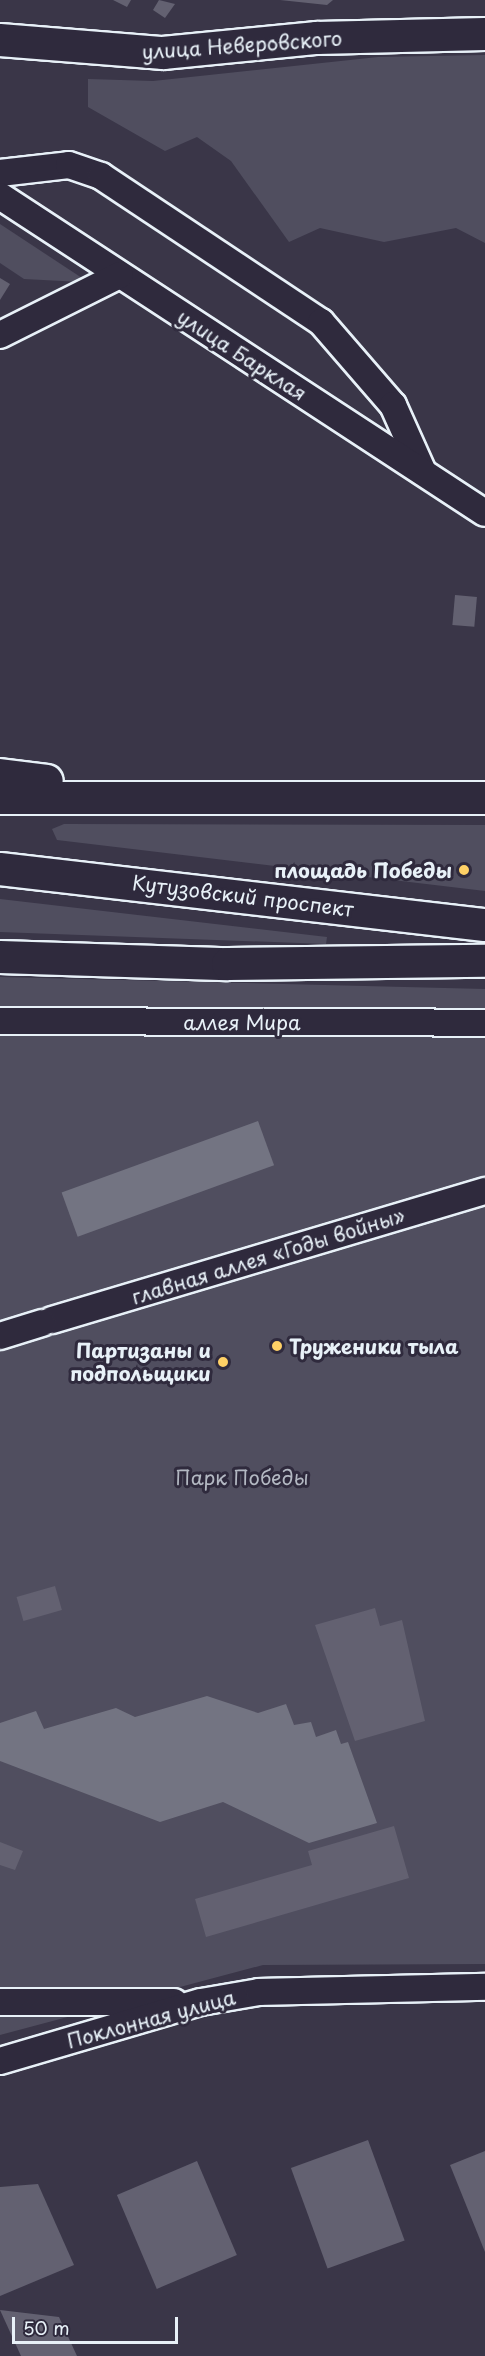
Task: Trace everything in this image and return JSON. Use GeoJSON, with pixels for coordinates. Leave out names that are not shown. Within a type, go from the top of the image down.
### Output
{"type":"FeatureCollection","features":[{"type":"Feature","properties":{"kind":"main road","name":"улица Неверовского"},"geometry":{"type":"LineString","coordinates":[[6,43],[163,53],[317,38],[485,34]]}},
{"type":"Feature","properties":{"kind":"main road"},"geometry":{"type":"LineString","coordinates":[[0,775],[215,798]]}},
{"type":"Feature","properties":{"kind":"main road"},"geometry":{"type":"LineString","coordinates":[[0,798],[485,798]]}},
{"type":"Feature","properties":{"kind":"main road","name":"Кутузовский проспект"},"geometry":{"type":"LineString","coordinates":[[0,869],[485,925]]}},
{"type":"Feature","properties":{"kind":"main road"},"geometry":{"type":"LineString","coordinates":[[0,957],[228,964],[485,961]]}},
{"type":"Feature","properties":{"kind":"street"},"geometry":{"type":"LineString","coordinates":[[0,173],[69,165],[101,176],[321,322],[393,405],[423,472]]}},
{"type":"Feature","properties":{"kind":"street","name":"улица Барклая"},"geometry":{"type":"LineString","coordinates":[[0,196],[485,513]]}},
{"type":"Feature","properties":{"kind":"street"},"geometry":{"type":"LineString","coordinates":[[0,335],[120,275]]}},
{"type":"Feature","properties":{"kind":"street","name":"аллея Мира"},"geometry":{"type":"LineString","coordinates":[[0,1021],[485,1023]]}},
{"type":"Feature","properties":{"kind":"street","name":"главная аллея «Годы войны»"},"geometry":{"type":"LineString","coordinates":[[0,1336],[485,1191]]}},
{"type":"Feature","properties":{"kind":"street","name":"Поклонная улица"},"geometry":{"type":"LineString","coordinates":[[0,2061],[201,2002],[259,1992],[485,1987]]}},
{"type":"Feature","properties":{"kind":"street"},"geometry":{"type":"LineString","coordinates":[[0,2002],[201,2002]]}},
{"type":"Feature","properties":{"kind":"green space"},"geometry":{"type":"Polygon","coordinates":[[[485,55],[485,243],[456,228],[384,242],[320,228],[289,242],[231,161],[197,137],[165,151],[88,107],[88,79],[153,81],[378,57],[485,55]]]}},
{"type":"Feature","properties":{"kind":"green space"},"geometry":{"type":"Polygon","coordinates":[[[0,224],[82,278],[81,282],[24,279],[0,263],[0,224]]]}},
{"type":"Feature","properties":{"kind":"green space"},"geometry":{"type":"Polygon","coordinates":[[[64,824],[485,825],[485,891],[57,840],[52,829],[64,824]]]}},
{"type":"Feature","properties":{"kind":"green space"},"geometry":{"type":"Polygon","coordinates":[[[0,899],[327,937],[326,944],[0,932],[0,899]]]}},
{"type":"Feature","properties":{"kind":"green space","name":"Парк Победы"},"geometry":{"type":"Polygon","coordinates":[[[0,977],[485,989],[485,1964],[263,1965],[0,2035],[0,977]]]}},
{"type":"Feature","properties":{"kind":"water"},"geometry":{"type":"Polygon","coordinates":[[[258,1121],[274,1165],[78,1237],[62,1192],[258,1121]]]}},
{"type":"Feature","properties":{"kind":"water"},"geometry":{"type":"Polygon","coordinates":[[[207,1696],[258,1713],[286,1704],[294,1725],[311,1722],[316,1737],[336,1730],[341,1744],[348,1742],[377,1823],[309,1843],[223,1802],[160,1822],[0,1761],[0,1723],[36,1711],[44,1729],[116,1708],[135,1717],[207,1696]]]}},
{"type":"Feature","properties":{"kind":"building"},"geometry":{"type":"Polygon","coordinates":[[[113,0],[131,0],[127,7],[113,0]]]}},
{"type":"Feature","properties":{"kind":"building"},"geometry":{"type":"Polygon","coordinates":[[[159,0],[175,4],[165,18],[153,10],[159,0]]]}},
{"type":"Feature","properties":{"kind":"building"},"geometry":{"type":"Polygon","coordinates":[[[280,0],[333,0],[327,5],[280,0]]]}},
{"type":"Feature","properties":{"kind":"building"},"geometry":{"type":"Polygon","coordinates":[[[0,278],[10,284],[0,300],[0,278]]]}},
{"type":"Feature","properties":{"kind":"building"},"geometry":{"type":"Polygon","coordinates":[[[455,595],[477,597],[474,627],[452,625],[455,595]]]}},
{"type":"Feature","properties":{"kind":"building"},"geometry":{"type":"Polygon","coordinates":[[[55,1586],[62,1610],[23,1621],[17,1597],[55,1586]]]}},
{"type":"Feature","properties":{"kind":"building"},"geometry":{"type":"Polygon","coordinates":[[[375,1608],[380,1626],[402,1620],[425,1721],[355,1741],[315,1625],[375,1608]]]}},
{"type":"Feature","properties":{"kind":"building"},"geometry":{"type":"Polygon","coordinates":[[[394,1826],[409,1878],[206,1937],[195,1899],[312,1865],[308,1851],[394,1826]]]}},
{"type":"Feature","properties":{"kind":"building"},"geometry":{"type":"Polygon","coordinates":[[[0,1842],[23,1851],[15,1870],[0,1865],[0,1842]]]}},
{"type":"Feature","properties":{"kind":"building"},"geometry":{"type":"Polygon","coordinates":[[[368,2140],[405,2241],[328,2269],[291,2168],[368,2140]]]}},
{"type":"Feature","properties":{"kind":"building"},"geometry":{"type":"Polygon","coordinates":[[[485,2151],[485,2252],[450,2165],[485,2151]]]}},
{"type":"Feature","properties":{"kind":"building"},"geometry":{"type":"Polygon","coordinates":[[[197,2161],[237,2255],[157,2289],[117,2195],[197,2161]]]}},
{"type":"Feature","properties":{"kind":"building"},"geometry":{"type":"Polygon","coordinates":[[[38,2184],[74,2265],[0,2296],[0,2187],[38,2184]]]}},
{"type":"Feature","properties":{"kind":"building"},"geometry":{"type":"Polygon","coordinates":[[[0,2310],[59,2317],[77,2356],[21,2356],[0,2310]]]}},
{"type":"Feature","properties":{"kind":"place","name":"площадь Победы"},"geometry":{"type":"Point","coordinates":[464,870]}},
{"type":"Feature","properties":{"kind":"place","name":"Труженики тыла"},"geometry":{"type":"Point","coordinates":[277,1346]}},
{"type":"Feature","properties":{"kind":"place","name":"Партизаны и подпольщики"},"geometry":{"type":"Point","coordinates":[223,1362]}}]}
